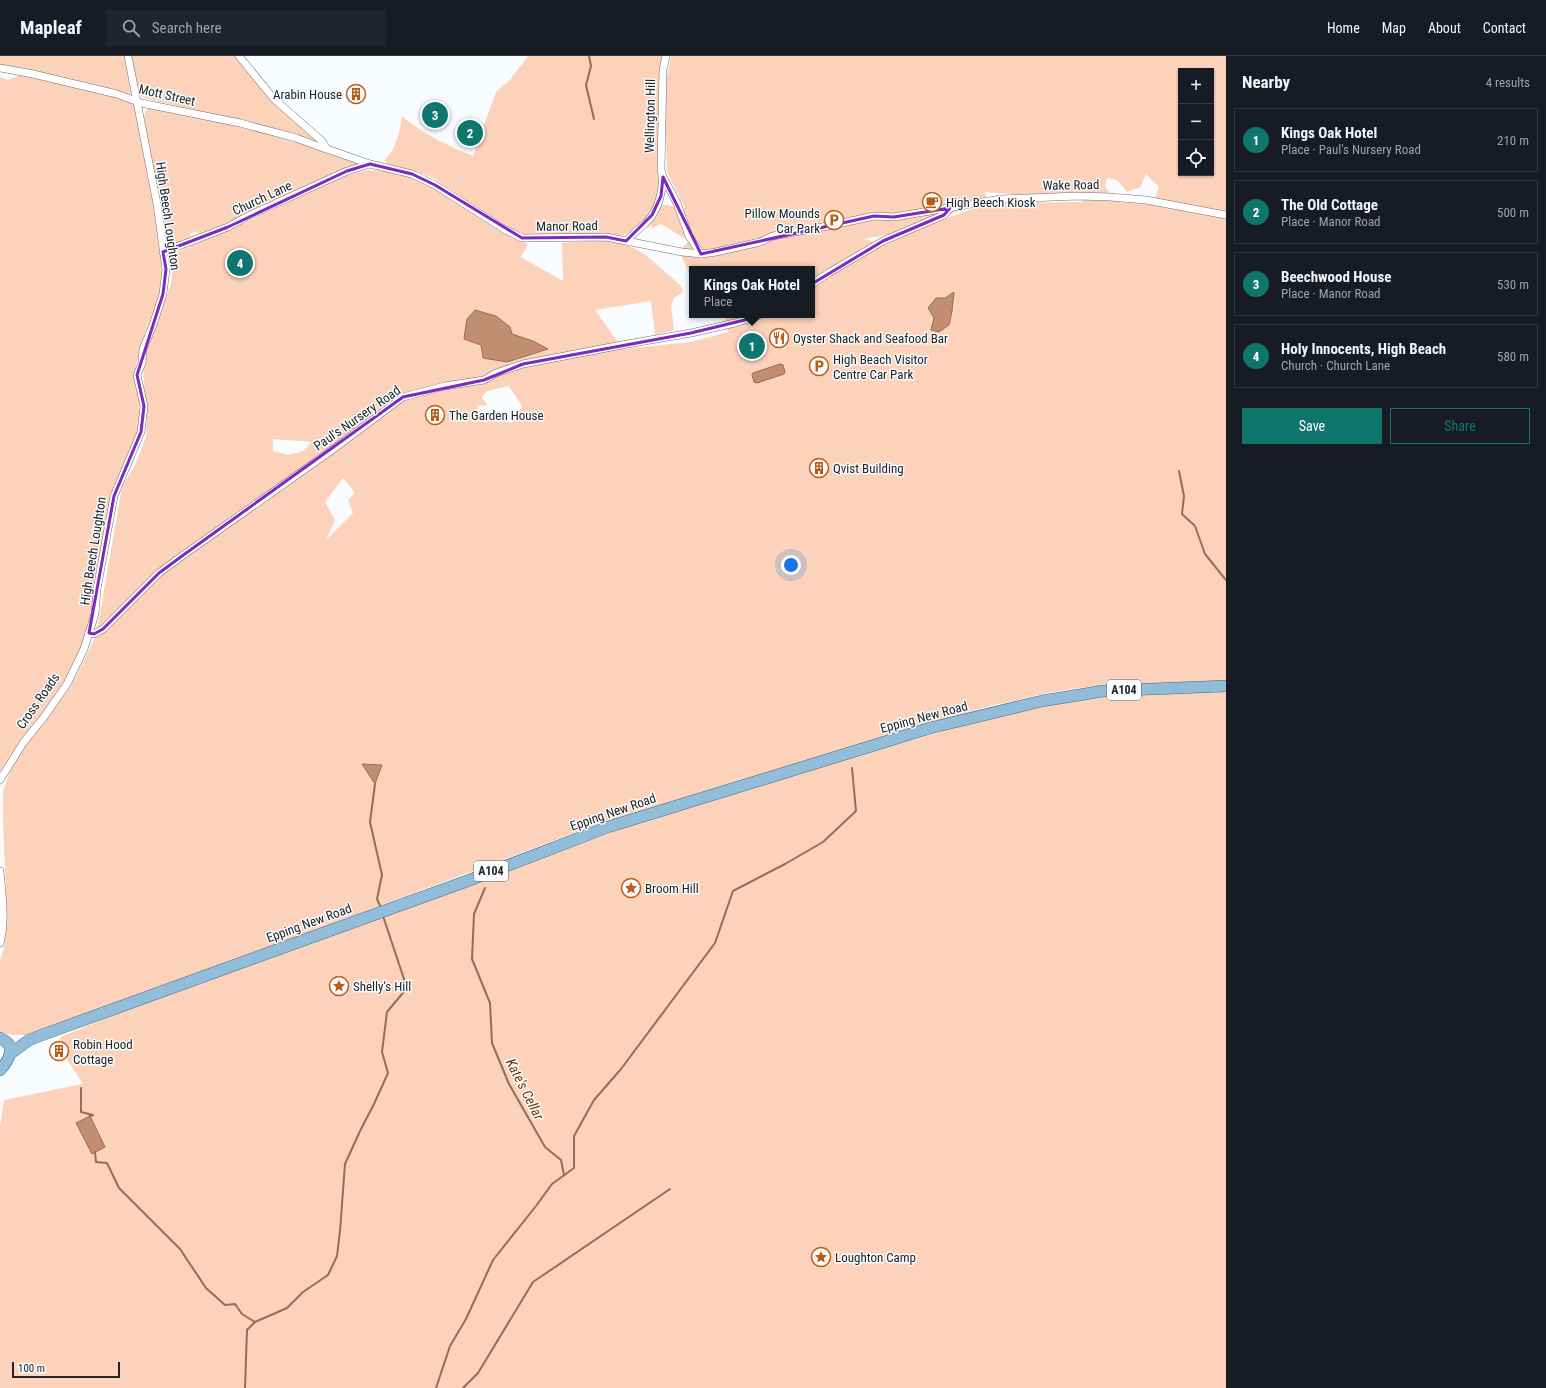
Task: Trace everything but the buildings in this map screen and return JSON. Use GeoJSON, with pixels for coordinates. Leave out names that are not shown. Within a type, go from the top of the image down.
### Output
{"type":"FeatureCollection","features":[{"type":"Feature","properties":{"kind":"main road","name":"Epping New Road"},"geometry":{"type":"LineString","coordinates":[[10,1054],[29,1040],[467,881],[608,827],[930,728],[1042,701],[1103,691],[1226,686]]}},
{"type":"Feature","properties":{"kind":"main road","name":"Epping New Road"},"geometry":{"type":"LineString","coordinates":[[1,1039],[29,1040]]}},
{"type":"Feature","properties":{"kind":"main road","name":"A104"},"geometry":{"type":"LineString","coordinates":[[0,1070],[7,1063],[10,1054],[10,1047],[1,1039]]}},
{"type":"Feature","properties":{"kind":"street","name":"High Beech Loughton"},"geometry":{"type":"LineString","coordinates":[[90,633],[95,614],[97,589],[114,496],[141,432],[144,406],[137,375],[142,363],[143,349],[153,326],[163,294],[166,269],[157,204],[128,56]]}},
{"type":"Feature","properties":{"kind":"street","name":"Manor Road"},"geometry":{"type":"LineString","coordinates":[[239,56],[274,99],[322,141],[327,149],[370,164],[412,174],[435,185],[504,229],[522,238],[606,237],[682,252],[701,254],[760,242],[773,236],[874,216],[894,217],[950,208]]}},
{"type":"Feature","properties":{"kind":"street","name":"Wellington Hill"},"geometry":{"type":"LineString","coordinates":[[666,56],[663,70],[661,169],[663,177],[677,203],[689,236],[701,254]]}},
{"type":"Feature","properties":{"kind":"street","name":"Mott Street"},"geometry":{"type":"LineString","coordinates":[[3,69],[33,74],[117,94],[137,101],[240,123],[296,138],[327,149]]}},
{"type":"Feature","properties":{"kind":"street"},"geometry":{"type":"LineString","coordinates":[[0,76],[3,69]]}},
{"type":"Feature","properties":{"kind":"street","name":"Church Lane"},"geometry":{"type":"LineString","coordinates":[[163,252],[228,227],[246,217],[347,171],[370,164]]}},
{"type":"Feature","properties":{"kind":"street","name":"Wellington Hill"},"geometry":{"type":"LineString","coordinates":[[626,241],[646,223],[652,215],[661,196],[663,177]]}},
{"type":"Feature","properties":{"kind":"street","name":"Wake Road"},"geometry":{"type":"LineString","coordinates":[[815,282],[883,241],[944,215],[950,208],[1001,199],[1078,196],[1110,197],[1146,200],[1226,215]]}},
{"type":"Feature","properties":{"kind":"street","name":"Paul's Nursery Road"},"geometry":{"type":"LineString","coordinates":[[90,633],[94,634],[103,629],[158,573],[328,453],[404,397],[446,386],[484,380],[496,373],[524,364],[691,333],[751,318]]}},
{"type":"Feature","properties":{"kind":"street","name":"Cross Roads"},"geometry":{"type":"LineString","coordinates":[[0,780],[23,743],[44,717],[66,684],[77,664],[90,633]]}},
{"type":"Feature","properties":{"kind":"street"},"geometry":{"type":"LineString","coordinates":[[0,871],[3,914],[0,943]]}},
{"type":"Feature","properties":{"kind":"highlighted area"},"geometry":{"type":"Polygon","coordinates":[[[370,164],[412,174],[435,185],[522,238],[606,237],[626,241],[652,215],[661,196],[663,177],[701,254],[874,216],[894,217],[950,208],[944,215],[883,241],[757,317],[691,333],[523,364],[484,380],[403,397],[159,573],[103,629],[94,634],[89,633],[114,496],[141,432],[144,406],[137,375],[163,294],[166,269],[163,252],[228,227],[347,171],[370,164]]]}},
{"type":"Feature","properties":{"kind":"shaded area"},"geometry":{"type":"Polygon","coordinates":[[[0,56],[126,56],[132,92],[130,94],[125,94],[96,85],[18,67],[17,71],[0,66],[0,56]]]}},
{"type":"Feature","properties":{"kind":"shaded area"},"geometry":{"type":"Polygon","coordinates":[[[130,56],[236,56],[319,143],[267,127],[148,99],[141,96],[138,91],[130,56]]]}},
{"type":"Feature","properties":{"kind":"shaded area"},"geometry":{"type":"Polygon","coordinates":[[[528,56],[663,56],[659,81],[660,186],[658,202],[650,215],[636,229],[619,236],[605,234],[525,235],[512,230],[431,177],[411,170],[388,166],[385,160],[395,145],[402,116],[436,139],[473,156],[496,92],[509,81],[528,56]]]}},
{"type":"Feature","properties":{"kind":"shaded area"},"geometry":{"type":"Polygon","coordinates":[[[671,56],[1226,56],[1226,681],[1086,687],[1048,693],[990,706],[879,738],[579,831],[174,983],[26,1035],[12,1035],[0,1032],[0,961],[4,948],[7,918],[3,792],[9,774],[19,755],[71,686],[96,636],[122,487],[136,463],[146,437],[147,414],[143,364],[146,347],[161,313],[171,283],[174,255],[177,252],[240,225],[342,177],[367,170],[389,171],[419,177],[487,222],[514,238],[528,244],[521,257],[563,281],[562,243],[600,240],[617,242],[646,255],[681,286],[683,292],[674,298],[671,306],[674,330],[655,335],[651,301],[595,310],[623,349],[691,342],[728,332],[726,318],[815,318],[815,266],[689,266],[689,273],[679,251],[689,241],[661,224],[650,229],[658,204],[685,208],[667,172],[665,86],[671,56]],[[1146,174],[1141,187],[1127,192],[1117,180],[1107,178],[1105,187],[1119,202],[1155,205],[1155,198],[1159,187],[1146,174]],[[985,192],[987,199],[913,230],[864,239],[886,245],[917,229],[989,203],[1082,202],[1083,194],[1026,195],[985,192]],[[475,310],[483,358],[517,337],[512,334],[496,316],[475,310]],[[509,386],[487,391],[482,397],[487,405],[478,406],[477,410],[512,423],[522,406],[509,386]],[[273,439],[273,451],[289,455],[303,451],[312,442],[273,439]],[[343,478],[325,502],[335,520],[326,540],[353,513],[348,500],[355,493],[343,478]]]}},
{"type":"Feature","properties":{"kind":"shaded area"},"geometry":{"type":"Polygon","coordinates":[[[18,76],[32,76],[128,99],[135,105],[160,237],[162,261],[161,288],[156,308],[144,335],[136,365],[140,413],[139,429],[117,483],[92,617],[85,639],[60,688],[0,773],[0,77],[8,80],[18,76]]]}},
{"type":"Feature","properties":{"kind":"shaded area"},"geometry":{"type":"Polygon","coordinates":[[[152,107],[252,127],[359,164],[200,237],[197,231],[190,234],[192,240],[177,244],[170,244],[166,238],[144,118],[145,112],[148,108],[152,107]]]}},
{"type":"Feature","properties":{"kind":"shaded area"},"geometry":{"type":"Polygon","coordinates":[[[954,292],[949,325],[939,332],[931,330],[934,318],[928,308],[936,298],[945,298],[954,292]]]}},
{"type":"Feature","properties":{"kind":"shaded area"},"geometry":{"type":"Polygon","coordinates":[[[475,310],[496,316],[510,327],[512,334],[533,341],[548,349],[507,362],[483,358],[481,345],[464,339],[467,319],[475,310]]]}},
{"type":"Feature","properties":{"kind":"shaded area"},"geometry":{"type":"Polygon","coordinates":[[[780,364],[783,365],[785,372],[784,374],[757,383],[754,382],[752,375],[753,373],[780,364]]]}},
{"type":"Feature","properties":{"kind":"shaded area"},"geometry":{"type":"Polygon","coordinates":[[[1226,691],[1226,1388],[0,1388],[0,1127],[4,1100],[83,1084],[68,1061],[60,1037],[154,999],[674,810],[987,718],[1045,704],[1106,697],[1226,691]]]}},
{"type":"Feature","properties":{"kind":"shaded area"},"geometry":{"type":"Polygon","coordinates":[[[362,764],[382,765],[375,784],[362,764]]]}},
{"type":"Feature","properties":{"kind":"shaded area"},"geometry":{"type":"Polygon","coordinates":[[[90,1116],[105,1147],[92,1154],[76,1123],[90,1116]]]}},
{"type":"Feature","properties":{"kind":"waterway"},"geometry":{"type":"LineString","coordinates":[[589,56],[591,66],[586,85],[594,119]]}},
{"type":"Feature","properties":{"kind":"waterway"},"geometry":{"type":"LineString","coordinates":[[1179,471],[1184,496],[1182,514],[1195,526],[1205,554],[1226,580]]}},
{"type":"Feature","properties":{"kind":"waterway"},"geometry":{"type":"LineString","coordinates":[[436,1388],[450,1346],[466,1319],[493,1260],[552,1184],[574,1168],[574,1136],[594,1100],[621,1069],[715,943],[733,891],[823,842],[856,811],[852,768]]}},
{"type":"Feature","properties":{"kind":"waterway"},"geometry":{"type":"LineString","coordinates":[[375,784],[370,822],[382,875],[377,899],[381,908]]}},
{"type":"Feature","properties":{"kind":"waterway","name":"Kate's Cellar"},"geometry":{"type":"LineString","coordinates":[[485,888],[474,914],[472,959],[490,1003],[492,1043],[509,1084],[545,1147],[561,1160],[564,1175]]}},
{"type":"Feature","properties":{"kind":"waterway"},"geometry":{"type":"LineString","coordinates":[[245,1388],[247,1330],[255,1322],[287,1308],[303,1292],[328,1275],[337,1256],[345,1164],[388,1073],[382,1052],[387,1012],[407,988],[383,916]]}},
{"type":"Feature","properties":{"kind":"waterway"},"geometry":{"type":"LineString","coordinates":[[81,1088],[81,1112],[93,1115],[90,1116]]}},
{"type":"Feature","properties":{"kind":"waterway"},"geometry":{"type":"LineString","coordinates":[[95,1152],[96,1162],[107,1163],[119,1188],[180,1249],[206,1288],[225,1305],[235,1304],[242,1314],[255,1322]]}},
{"type":"Feature","properties":{"kind":"waterway"},"geometry":{"type":"LineString","coordinates":[[463,1388],[478,1373],[533,1282],[670,1189]]}},
{"type":"Feature","properties":{"kind":"place","name":"Arabin House"},"geometry":{"type":"Point","coordinates":[356,94]}},
{"type":"Feature","properties":{"kind":"place","name":"Beechwood House"},"geometry":{"type":"Point","coordinates":[435,115]}},
{"type":"Feature","properties":{"kind":"place","name":"The Old Cottage"},"geometry":{"type":"Point","coordinates":[470,133]}},
{"type":"Feature","properties":{"kind":"place","name":"High Beech Kiosk"},"geometry":{"type":"Point","coordinates":[932,202]}},
{"type":"Feature","properties":{"kind":"place","name":"Pillow Mounds Car Park"},"geometry":{"type":"Point","coordinates":[834,220]}},
{"type":"Feature","properties":{"kind":"place","name":"Holy Innocents, High Beach"},"geometry":{"type":"Point","coordinates":[240,263]}},
{"type":"Feature","properties":{"kind":"place","name":"Oyster Shack and Seafood Bar"},"geometry":{"type":"Point","coordinates":[779,338]}},
{"type":"Feature","properties":{"kind":"place","name":"Kings Oak Hotel"},"geometry":{"type":"Point","coordinates":[752,346]}},
{"type":"Feature","properties":{"kind":"place","name":"High Beach Visitor Centre Car Park"},"geometry":{"type":"Point","coordinates":[819,366]}},
{"type":"Feature","properties":{"kind":"place","name":"The Garden House"},"geometry":{"type":"Point","coordinates":[435,415]}},
{"type":"Feature","properties":{"kind":"place","name":"Qvist Building"},"geometry":{"type":"Point","coordinates":[819,468]}},
{"type":"Feature","properties":{"kind":"place","name":"Broom Hill"},"geometry":{"type":"Point","coordinates":[631,888]}},
{"type":"Feature","properties":{"kind":"place","name":"Shelly's Hill"},"geometry":{"type":"Point","coordinates":[339,986]}},
{"type":"Feature","properties":{"kind":"place","name":"Robin Hood Cottage"},"geometry":{"type":"Point","coordinates":[59,1051]}},
{"type":"Feature","properties":{"kind":"place","name":"Loughton Camp"},"geometry":{"type":"Point","coordinates":[821,1257]}}]}
